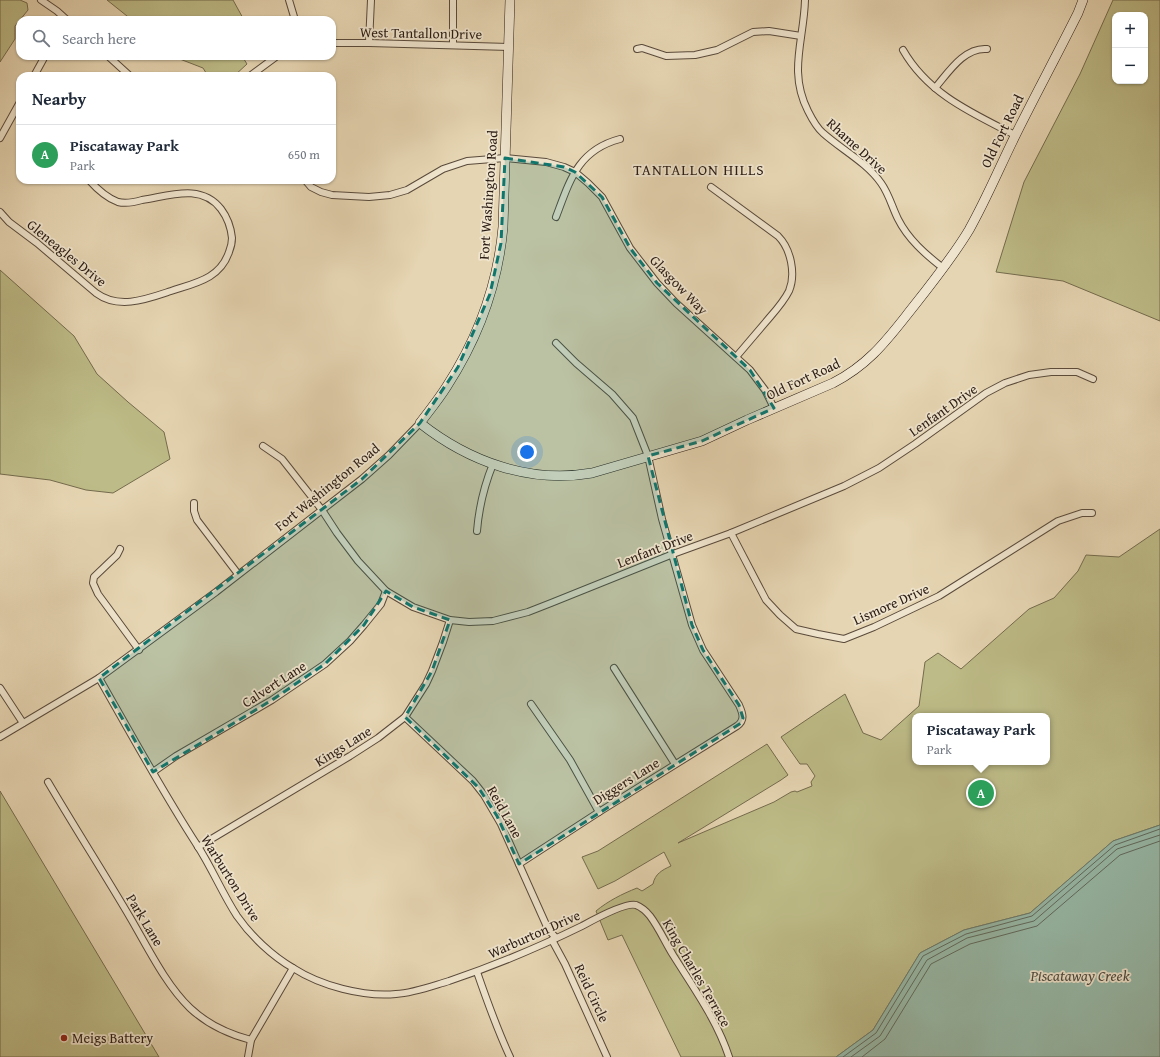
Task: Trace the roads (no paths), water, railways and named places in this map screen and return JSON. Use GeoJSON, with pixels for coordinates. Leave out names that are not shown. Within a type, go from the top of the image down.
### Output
{"type":"FeatureCollection","features":[{"type":"Feature","properties":{"kind":"main road","name":"Fort Washington Road"},"geometry":{"type":"LineString","coordinates":[[420,423],[446,387],[472,340],[488,300],[498,265],[501,243],[505,158],[510,0]]}},
{"type":"Feature","properties":{"kind":"main road","name":"Old Fort Road"},"geometry":{"type":"LineString","coordinates":[[420,423],[446,442],[468,454],[493,464],[532,474],[546,476],[575,476],[592,473],[702,441],[833,383],[857,368],[885,342],[959,246],[978,214],[1015,135],[1078,13],[1083,0]]}},
{"type":"Feature","properties":{"kind":"street"},"geometry":{"type":"LineString","coordinates":[[41,0],[62,16]]}},
{"type":"Feature","properties":{"kind":"street"},"geometry":{"type":"LineString","coordinates":[[289,0],[294,16]]}},
{"type":"Feature","properties":{"kind":"street"},"geometry":{"type":"LineString","coordinates":[[369,43],[371,0]]}},
{"type":"Feature","properties":{"kind":"street"},"geometry":{"type":"LineString","coordinates":[[453,0],[453,46]]}},
{"type":"Feature","properties":{"kind":"street","name":"Rhame Drive"},"geometry":{"type":"LineString","coordinates":[[804,0],[798,61],[798,81],[802,98],[810,116],[822,133],[877,177],[886,191],[899,220],[909,236],[923,252],[943,268]]}},
{"type":"Feature","properties":{"kind":"street"},"geometry":{"type":"LineString","coordinates":[[637,49],[646,49],[666,56],[695,55],[717,50],[753,32],[769,31],[800,36]]}},
{"type":"Feature","properties":{"kind":"street","name":"West Tantallon Drive"},"geometry":{"type":"LineString","coordinates":[[336,43],[509,47]]}},
{"type":"Feature","properties":{"kind":"street"},"geometry":{"type":"LineString","coordinates":[[935,88],[963,56],[977,49],[987,49]]}},
{"type":"Feature","properties":{"kind":"street"},"geometry":{"type":"LineString","coordinates":[[903,50],[920,74],[947,98],[1015,135]]}},
{"type":"Feature","properties":{"kind":"street"},"geometry":{"type":"LineString","coordinates":[[36,72],[44,60]]}},
{"type":"Feature","properties":{"kind":"street"},"geometry":{"type":"LineString","coordinates":[[112,60],[126,72]]}},
{"type":"Feature","properties":{"kind":"street"},"geometry":{"type":"LineString","coordinates":[[255,72],[272,60]]}},
{"type":"Feature","properties":{"kind":"street"},"geometry":{"type":"LineString","coordinates":[[0,138],[16,109]]}},
{"type":"Feature","properties":{"kind":"street"},"geometry":{"type":"LineString","coordinates":[[556,217],[580,163],[606,143],[620,139]]}},
{"type":"Feature","properties":{"kind":"street","name":"Glasgow Way"},"geometry":{"type":"LineString","coordinates":[[308,184],[311,188],[332,195],[384,196],[397,194],[407,190],[442,169],[467,160],[505,158],[550,163],[575,172],[602,197],[630,248],[657,283],[676,303],[750,370],[765,390],[774,408]]}},
{"type":"Feature","properties":{"kind":"street","name":"Gleneagles Drive"},"geometry":{"type":"LineString","coordinates":[[0,212],[9,222],[37,243],[96,293],[104,298],[112,300],[125,302],[147,299],[213,275],[225,262],[231,248],[232,241],[229,226],[222,210],[204,196],[199,194],[184,193],[136,202],[117,202],[107,196],[93,184]]}},
{"type":"Feature","properties":{"kind":"street"},"geometry":{"type":"LineString","coordinates":[[711,187],[778,236],[786,247],[791,266],[792,279],[790,289],[786,296],[768,320],[736,357]]}},
{"type":"Feature","properties":{"kind":"street"},"geometry":{"type":"LineString","coordinates":[[556,343],[576,363],[612,394],[633,418],[648,456],[662,519],[673,554]]}},
{"type":"Feature","properties":{"kind":"street","name":"Lenfant Drive"},"geometry":{"type":"LineString","coordinates":[[263,446],[282,459],[322,510],[358,561],[386,591],[413,607],[450,620],[469,622],[493,621],[528,612],[673,554],[731,533],[844,486],[879,468],[986,393],[1005,383],[1029,375],[1050,372],[1077,372],[1093,379]]}},
{"type":"Feature","properties":{"kind":"street","name":"Fort Washington Road"},"geometry":{"type":"LineString","coordinates":[[0,737],[99,678],[139,650],[362,479],[389,455],[420,423]]}},
{"type":"Feature","properties":{"kind":"street"},"geometry":{"type":"LineString","coordinates":[[477,531],[482,495],[493,464]]}},
{"type":"Feature","properties":{"kind":"street"},"geometry":{"type":"LineString","coordinates":[[194,503],[194,511],[197,520],[238,574]]}},
{"type":"Feature","properties":{"kind":"street","name":"Lismore Drive"},"geometry":{"type":"LineString","coordinates":[[731,533],[766,600],[780,615],[796,629],[844,638],[874,627],[939,596],[1058,521],[1082,513],[1092,513]]}},
{"type":"Feature","properties":{"kind":"street"},"geometry":{"type":"LineString","coordinates":[[120,549],[117,555],[94,577],[93,583],[98,594],[139,650]]}},
{"type":"Feature","properties":{"kind":"street","name":"Diggers Lane"},"geometry":{"type":"LineString","coordinates":[[519,864],[741,723],[743,718],[739,705],[703,650],[696,636],[673,554]]}},
{"type":"Feature","properties":{"kind":"street","name":"Calvert Lane"},"geometry":{"type":"LineString","coordinates":[[153,772],[176,756],[272,700],[332,658],[350,641],[372,616],[381,604],[386,591]]}},
{"type":"Feature","properties":{"kind":"street","name":"Kings Lane"},"geometry":{"type":"LineString","coordinates":[[198,847],[350,756],[378,738],[405,717],[426,684],[450,620]]}},
{"type":"Feature","properties":{"kind":"street"},"geometry":{"type":"LineString","coordinates":[[614,668],[675,764]]}},
{"type":"Feature","properties":{"kind":"street","name":"Warburton Drive"},"geometry":{"type":"LineString","coordinates":[[99,678],[176,812],[244,925],[269,951],[293,968],[316,980],[335,987],[366,993],[396,994],[418,990],[477,972],[623,907],[631,904],[638,906]]}},
{"type":"Feature","properties":{"kind":"street"},"geometry":{"type":"LineString","coordinates":[[0,688],[23,723]]}},
{"type":"Feature","properties":{"kind":"street"},"geometry":{"type":"LineString","coordinates":[[531,704],[570,760],[599,812]]}},
{"type":"Feature","properties":{"kind":"street","name":"Reid Lane"},"geometry":{"type":"LineString","coordinates":[[405,717],[478,787],[497,816],[548,929],[554,939]]}},
{"type":"Feature","properties":{"kind":"street","name":"Park Lane"},"geometry":{"type":"LineString","coordinates":[[48,782],[156,962],[177,994],[193,1011],[212,1024],[234,1035],[251,1040]]}},
{"type":"Feature","properties":{"kind":"street","name":"King Charles Terrace"},"geometry":{"type":"LineString","coordinates":[[638,906],[650,915],[697,993],[725,1044],[729,1057]]}},
{"type":"Feature","properties":{"kind":"street","name":"Reid Circle"},"geometry":{"type":"LineString","coordinates":[[554,939],[607,1057]]}},
{"type":"Feature","properties":{"kind":"street"},"geometry":{"type":"LineString","coordinates":[[248,1057],[251,1040],[293,968]]}},
{"type":"Feature","properties":{"kind":"street"},"geometry":{"type":"LineString","coordinates":[[477,972],[497,1028],[510,1057]]}},
{"type":"Feature","properties":{"kind":"water","name":"Piscataway Creek"},"geometry":{"type":"Polygon","coordinates":[[[1160,825],[1160,1057],[836,1057],[873,1030],[920,953],[964,930],[1030,913],[1113,841],[1160,825]]]}},
{"type":"Feature","properties":{"kind":"place","name":"Piscataway Park"},"geometry":{"type":"Point","coordinates":[981,793]}},
{"type":"Feature","properties":{"kind":"place","name":"Meigs Battery"},"geometry":{"type":"Point","coordinates":[64,1038]}},
{"type":"Feature","properties":{"kind":"district","name":"TANTALLON HILLS"},"geometry":{"type":"Point","coordinates":[699,170]}}]}
